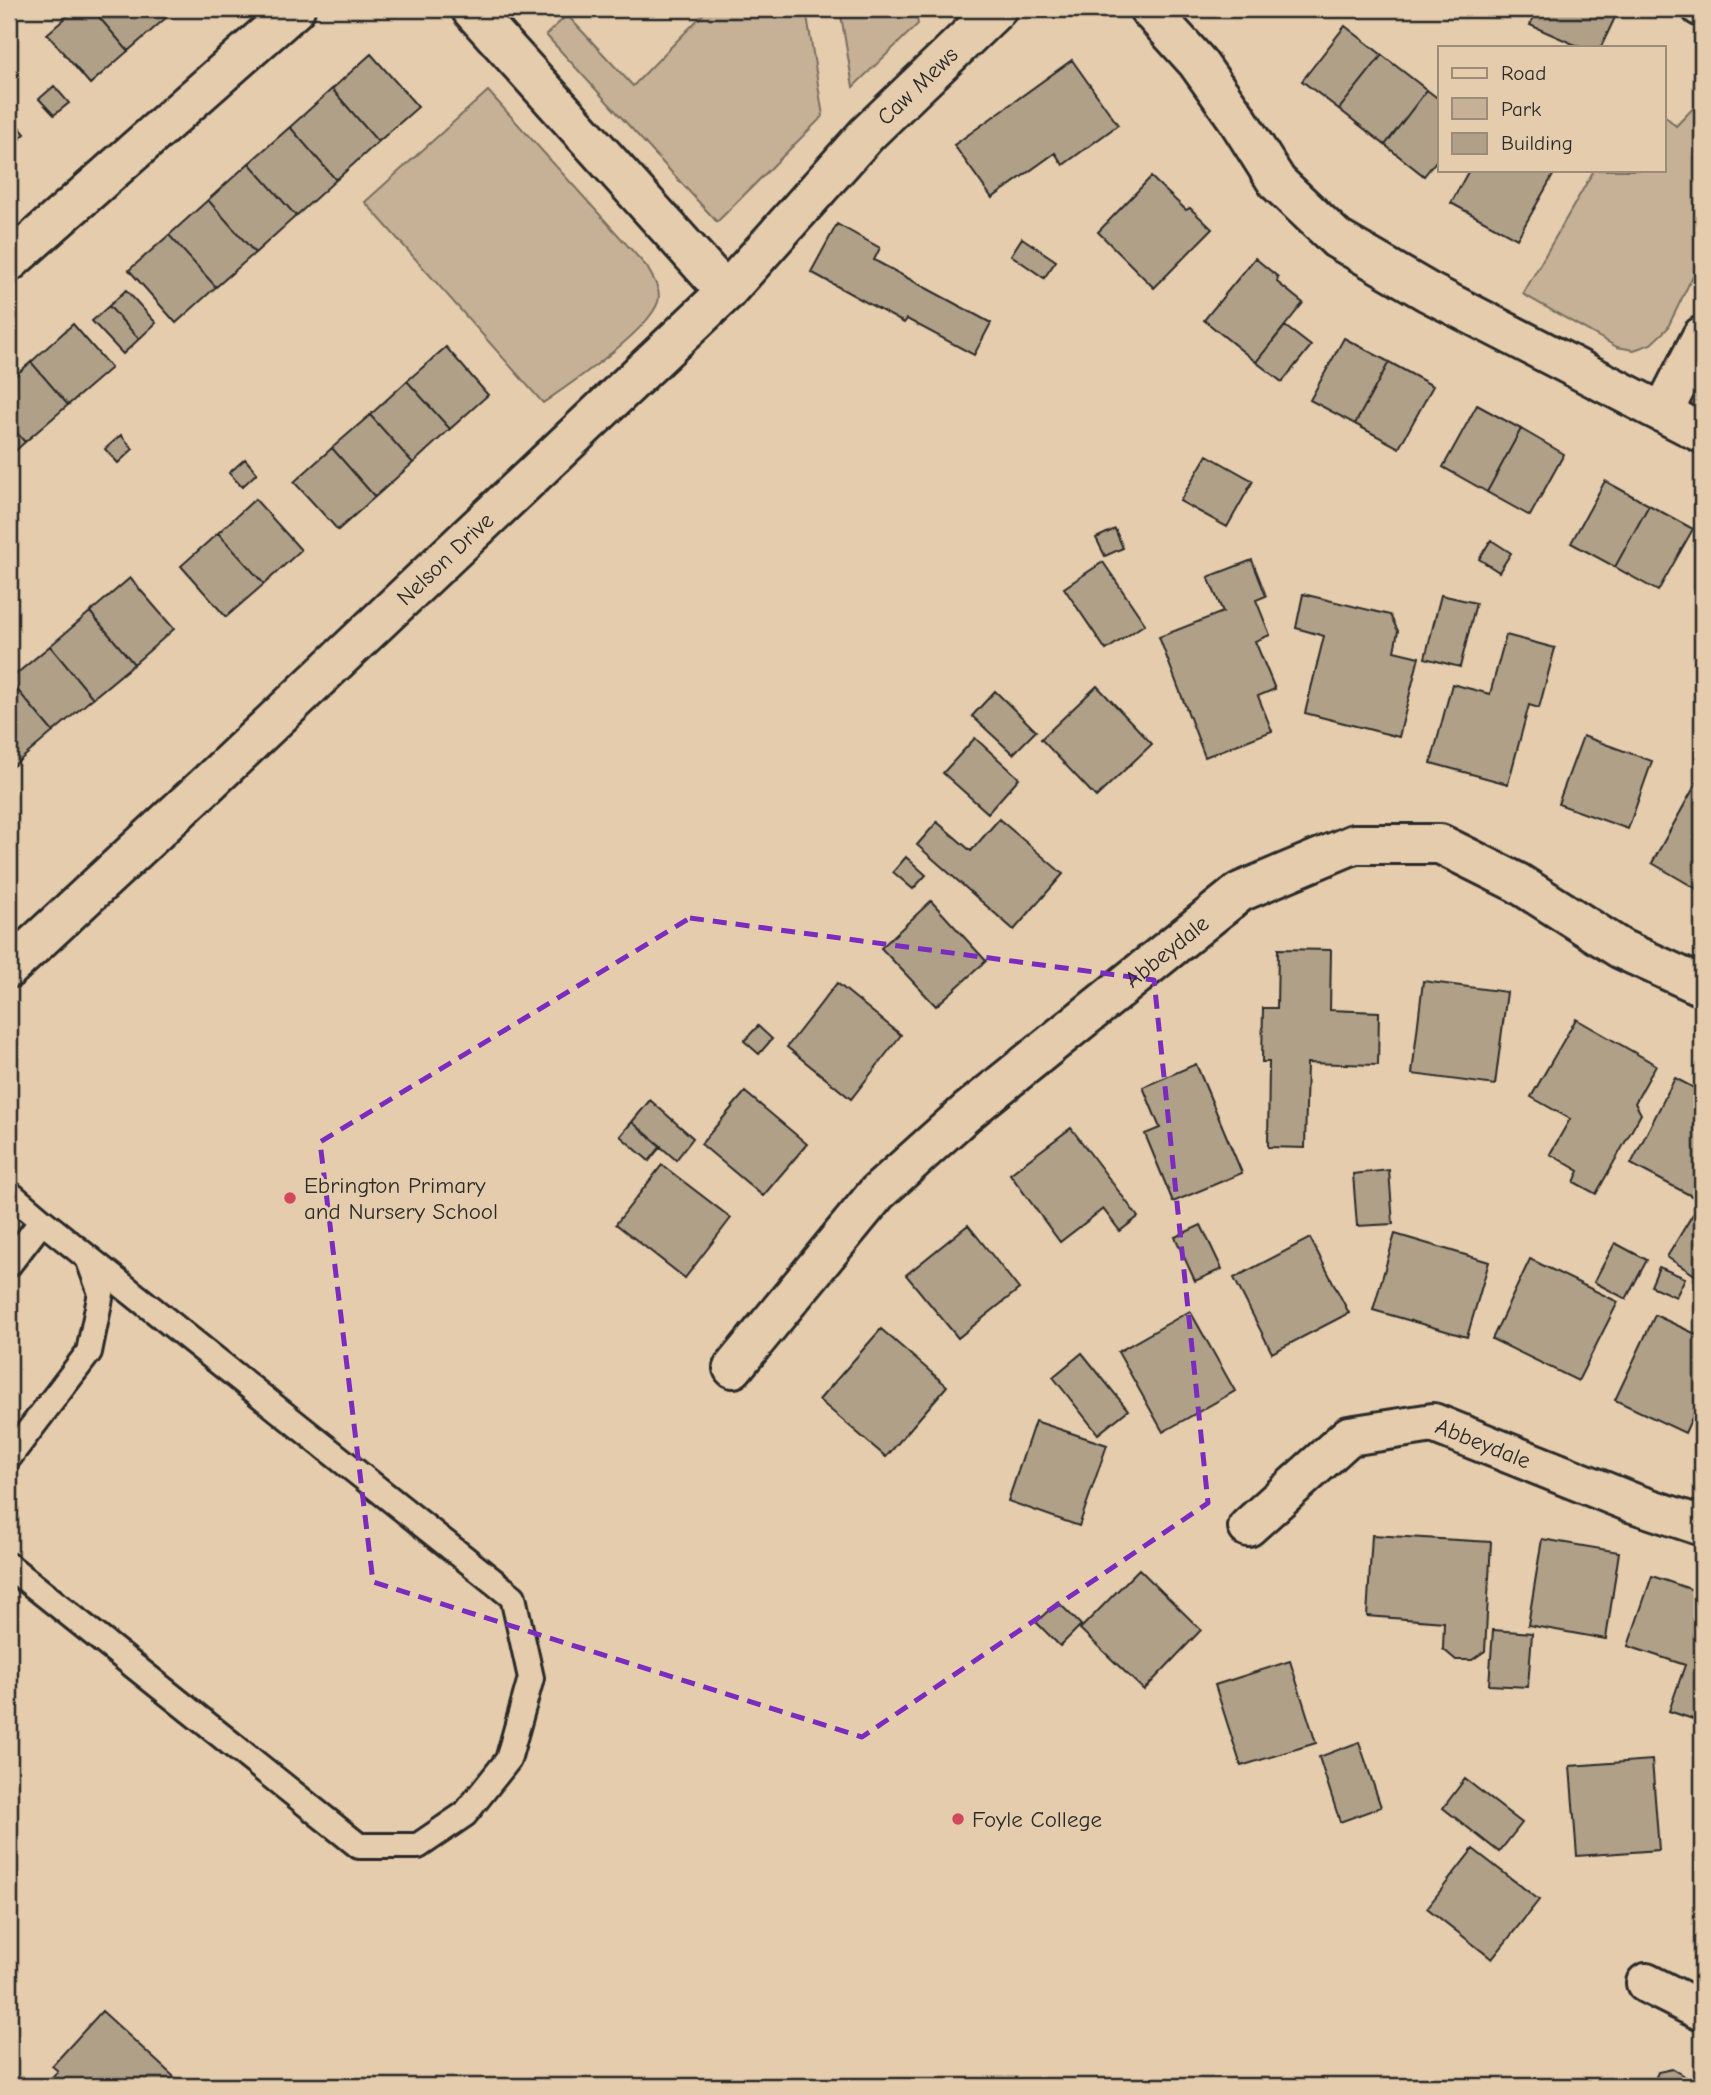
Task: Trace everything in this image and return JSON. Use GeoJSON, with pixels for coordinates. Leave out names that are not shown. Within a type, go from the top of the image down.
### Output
{"type":"FeatureCollection","features":[{"type":"Feature","properties":{"kind":"street"},"geometry":{"type":"LineString","coordinates":[[9,262],[295,9]]}},
{"type":"Feature","properties":{"kind":"street"},"geometry":{"type":"LineString","coordinates":[[471,9],[726,292]]}},
{"type":"Feature","properties":{"kind":"street"},"geometry":{"type":"LineString","coordinates":[[1149,9],[1197,62],[1277,182],[1337,239],[1428,292],[1702,433]]}},
{"type":"Feature","properties":{"kind":"street","name":"Caw Mews"},"geometry":{"type":"LineString","coordinates":[[867,134],[989,11]]}},
{"type":"Feature","properties":{"kind":"street","name":"Nelson Drive"},"geometry":{"type":"LineString","coordinates":[[9,968],[202,789],[726,292],[867,134]]}},
{"type":"Feature","properties":{"kind":"street"},"geometry":{"type":"LineString","coordinates":[[1663,412],[1702,336]]}},
{"type":"Feature","properties":{"kind":"street","name":"Abbeydale"},"geometry":{"type":"LineString","coordinates":[[733,1368],[877,1193],[967,1112],[1240,892],[1354,844],[1440,844],[1518,883],[1621,949],[1702,986]]}},
{"type":"Feature","properties":{"kind":"street","name":"Abbeydale"},"geometry":{"type":"LineString","coordinates":[[1248,1527],[1349,1436],[1433,1423],[1633,1503],[1702,1526]]}},
{"type":"Feature","properties":{"kind":"street"},"geometry":{"type":"LineString","coordinates":[[1646,1983],[1702,2011]]}},
{"type":"Feature","properties":{"kind":"lane"},"geometry":{"type":"LineString","coordinates":[[9,1193],[513,1597],[531,1678],[508,1760],[465,1814],[418,1846],[359,1846],[9,1566]]}},
{"type":"Feature","properties":{"kind":"lane"},"geometry":{"type":"LineString","coordinates":[[9,1264],[42,1221]]}},
{"type":"Feature","properties":{"kind":"lane"},"geometry":{"type":"LineString","coordinates":[[9,1457],[89,1352],[101,1293],[88,1257]]}},
{"type":"Feature","properties":{"kind":"highlighted area"},"geometry":{"type":"Polygon","coordinates":[[[690,918],[1154,980],[1208,1503],[862,1737],[373,1582],[320,1142],[690,918]]]}},
{"type":"Feature","properties":{"kind":"green space"},"geometry":{"type":"Polygon","coordinates":[[[708,9],[806,9],[823,116],[717,222],[546,35],[567,15],[633,86],[708,9]]]}},
{"type":"Feature","properties":{"kind":"green space"},"geometry":{"type":"Polygon","coordinates":[[[840,9],[915,9],[918,24],[853,87],[840,9]]]}},
{"type":"Feature","properties":{"kind":"green space"},"geometry":{"type":"Polygon","coordinates":[[[488,91],[647,267],[659,293],[658,302],[640,328],[589,371],[543,403],[365,202],[488,91]]]}},
{"type":"Feature","properties":{"kind":"green space"},"geometry":{"type":"Polygon","coordinates":[[[1702,99],[1702,257],[1667,329],[1651,344],[1634,350],[1617,347],[1523,294],[1593,172],[1666,172],[1666,117],[1676,126],[1702,99]]]}},
{"type":"Feature","properties":{"kind":"building"},"geometry":{"type":"Polygon","coordinates":[[[76,9],[92,9],[128,51],[90,84],[47,34],[76,9]]]}},
{"type":"Feature","properties":{"kind":"building"},"geometry":{"type":"Polygon","coordinates":[[[92,9],[160,9],[167,17],[128,51],[92,9]]]}},
{"type":"Feature","properties":{"kind":"building"},"geometry":{"type":"Polygon","coordinates":[[[1537,9],[1619,9],[1601,46],[1578,46],[1530,25],[1537,9]]]}},
{"type":"Feature","properties":{"kind":"building"},"geometry":{"type":"Polygon","coordinates":[[[1345,26],[1382,55],[1339,109],[1302,81],[1345,26]]]}},
{"type":"Feature","properties":{"kind":"building"},"geometry":{"type":"Polygon","coordinates":[[[371,54],[418,107],[378,142],[332,89],[371,54]]]}},
{"type":"Feature","properties":{"kind":"building"},"geometry":{"type":"Polygon","coordinates":[[[1382,55],[1427,90],[1385,145],[1339,109],[1382,55]]]}},
{"type":"Feature","properties":{"kind":"building"},"geometry":{"type":"Polygon","coordinates":[[[1072,60],[1118,125],[1063,165],[1055,153],[992,198],[954,145],[1072,60]]]}},
{"type":"Feature","properties":{"kind":"building"},"geometry":{"type":"Polygon","coordinates":[[[54,86],[69,103],[54,115],[39,99],[54,86]]]}},
{"type":"Feature","properties":{"kind":"building"},"geometry":{"type":"Polygon","coordinates":[[[332,89],[378,142],[336,180],[290,127],[332,89]]]}},
{"type":"Feature","properties":{"kind":"building"},"geometry":{"type":"Polygon","coordinates":[[[1427,90],[1438,98],[1438,158],[1424,176],[1385,145],[1427,90]]]}},
{"type":"Feature","properties":{"kind":"building"},"geometry":{"type":"Polygon","coordinates":[[[9,115],[25,134],[9,149],[9,115]]]}},
{"type":"Feature","properties":{"kind":"building"},"geometry":{"type":"Polygon","coordinates":[[[290,127],[336,180],[296,216],[249,163],[290,127]]]}},
{"type":"Feature","properties":{"kind":"building"},"geometry":{"type":"Polygon","coordinates":[[[249,163],[296,216],[255,253],[208,200],[249,163]]]}},
{"type":"Feature","properties":{"kind":"building"},"geometry":{"type":"Polygon","coordinates":[[[1468,172],[1555,172],[1517,239],[1451,203],[1468,172]]]}},
{"type":"Feature","properties":{"kind":"building"},"geometry":{"type":"Polygon","coordinates":[[[1151,177],[1186,210],[1190,208],[1212,229],[1154,288],[1098,232],[1151,177]]]}},
{"type":"Feature","properties":{"kind":"building"},"geometry":{"type":"Polygon","coordinates":[[[208,200],[255,253],[216,287],[169,235],[208,200]]]}},
{"type":"Feature","properties":{"kind":"building"},"geometry":{"type":"Polygon","coordinates":[[[837,224],[880,248],[874,260],[991,323],[974,355],[907,319],[904,323],[811,272],[837,224]]]}},
{"type":"Feature","properties":{"kind":"building"},"geometry":{"type":"Polygon","coordinates":[[[169,235],[216,287],[176,323],[129,270],[169,235]]]}},
{"type":"Feature","properties":{"kind":"building"},"geometry":{"type":"Polygon","coordinates":[[[1022,238],[1056,261],[1044,278],[1011,255],[1022,238]]]}},
{"type":"Feature","properties":{"kind":"building"},"geometry":{"type":"Polygon","coordinates":[[[1255,258],[1278,277],[1277,282],[1303,303],[1256,362],[1204,320],[1255,258]]]}},
{"type":"Feature","properties":{"kind":"building"},"geometry":{"type":"Polygon","coordinates":[[[126,290],[156,323],[139,339],[109,306],[126,290]]]}},
{"type":"Feature","properties":{"kind":"building"},"geometry":{"type":"Polygon","coordinates":[[[109,306],[139,339],[123,354],[92,321],[109,306]]]}},
{"type":"Feature","properties":{"kind":"building"},"geometry":{"type":"Polygon","coordinates":[[[73,324],[111,368],[68,405],[31,362],[73,324]]]}},
{"type":"Feature","properties":{"kind":"building"},"geometry":{"type":"Polygon","coordinates":[[[1285,326],[1311,346],[1282,382],[1256,362],[1285,326]]]}},
{"type":"Feature","properties":{"kind":"building"},"geometry":{"type":"Polygon","coordinates":[[[1344,338],[1389,362],[1355,424],[1310,400],[1344,338]]]}},
{"type":"Feature","properties":{"kind":"building"},"geometry":{"type":"Polygon","coordinates":[[[446,347],[488,395],[450,429],[407,381],[446,347]]]}},
{"type":"Feature","properties":{"kind":"building"},"geometry":{"type":"Polygon","coordinates":[[[31,362],[68,405],[25,442],[9,424],[9,381],[31,362]]]}},
{"type":"Feature","properties":{"kind":"building"},"geometry":{"type":"Polygon","coordinates":[[[1389,362],[1433,386],[1399,448],[1355,424],[1389,362]]]}},
{"type":"Feature","properties":{"kind":"building"},"geometry":{"type":"Polygon","coordinates":[[[407,381],[450,429],[413,463],[370,415],[407,381]]]}},
{"type":"Feature","properties":{"kind":"building"},"geometry":{"type":"Polygon","coordinates":[[[1477,405],[1521,429],[1487,492],[1443,467],[1477,405]]]}},
{"type":"Feature","properties":{"kind":"building"},"geometry":{"type":"Polygon","coordinates":[[[370,415],[413,463],[375,497],[332,448],[370,415]]]}},
{"type":"Feature","properties":{"kind":"building"},"geometry":{"type":"Polygon","coordinates":[[[9,424],[25,442],[9,457],[9,424]]]}},
{"type":"Feature","properties":{"kind":"building"},"geometry":{"type":"Polygon","coordinates":[[[1521,429],[1564,454],[1530,516],[1487,492],[1521,429]]]}},
{"type":"Feature","properties":{"kind":"building"},"geometry":{"type":"Polygon","coordinates":[[[121,435],[133,449],[118,463],[105,449],[121,435]]]}},
{"type":"Feature","properties":{"kind":"building"},"geometry":{"type":"Polygon","coordinates":[[[332,448],[375,497],[338,530],[294,482],[332,448]]]}},
{"type":"Feature","properties":{"kind":"building"},"geometry":{"type":"Polygon","coordinates":[[[1207,455],[1253,481],[1227,527],[1180,501],[1207,455]]]}},
{"type":"Feature","properties":{"kind":"building"},"geometry":{"type":"Polygon","coordinates":[[[245,459],[257,473],[242,487],[229,473],[245,459]]]}},
{"type":"Feature","properties":{"kind":"building"},"geometry":{"type":"Polygon","coordinates":[[[1605,481],[1649,505],[1615,567],[1571,543],[1605,481]]]}},
{"type":"Feature","properties":{"kind":"building"},"geometry":{"type":"Polygon","coordinates":[[[255,499],[301,550],[264,584],[218,533],[255,499]]]}},
{"type":"Feature","properties":{"kind":"building"},"geometry":{"type":"Polygon","coordinates":[[[1649,505],[1693,529],[1658,591],[1615,567],[1649,505]]]}},
{"type":"Feature","properties":{"kind":"building"},"geometry":{"type":"Polygon","coordinates":[[[1115,529],[1123,548],[1105,556],[1096,538],[1115,529]]]}},
{"type":"Feature","properties":{"kind":"building"},"geometry":{"type":"Polygon","coordinates":[[[218,533],[264,584],[226,617],[181,566],[218,533]]]}},
{"type":"Feature","properties":{"kind":"building"},"geometry":{"type":"Polygon","coordinates":[[[1491,540],[1511,553],[1499,572],[1479,559],[1491,540]]]}},
{"type":"Feature","properties":{"kind":"building"},"geometry":{"type":"Polygon","coordinates":[[[1252,560],[1266,596],[1256,600],[1270,635],[1255,641],[1275,689],[1258,696],[1272,731],[1205,757],[1159,637],[1223,612],[1208,577],[1252,560]]]}},
{"type":"Feature","properties":{"kind":"building"},"geometry":{"type":"Polygon","coordinates":[[[1103,562],[1145,624],[1106,650],[1064,588],[1103,562]]]}},
{"type":"Feature","properties":{"kind":"building"},"geometry":{"type":"Polygon","coordinates":[[[130,578],[174,629],[134,664],[90,612],[130,578]]]}},
{"type":"Feature","properties":{"kind":"building"},"geometry":{"type":"Polygon","coordinates":[[[1303,594],[1390,615],[1398,631],[1394,651],[1419,657],[1399,737],[1305,713],[1324,636],[1296,628],[1303,594]]]}},
{"type":"Feature","properties":{"kind":"building"},"geometry":{"type":"Polygon","coordinates":[[[1441,595],[1476,603],[1460,667],[1425,658],[1441,595]]]}},
{"type":"Feature","properties":{"kind":"building"},"geometry":{"type":"Polygon","coordinates":[[[90,612],[134,664],[93,698],[50,646],[90,612]]]}},
{"type":"Feature","properties":{"kind":"building"},"geometry":{"type":"Polygon","coordinates":[[[1506,635],[1555,648],[1539,708],[1529,705],[1508,784],[1431,763],[1452,684],[1490,694],[1506,635]]]}},
{"type":"Feature","properties":{"kind":"building"},"geometry":{"type":"Polygon","coordinates":[[[50,646],[93,698],[53,732],[9,680],[50,646]]]}},
{"type":"Feature","properties":{"kind":"building"},"geometry":{"type":"Polygon","coordinates":[[[9,680],[53,732],[13,766],[9,761],[9,680]]]}},
{"type":"Feature","properties":{"kind":"building"},"geometry":{"type":"Polygon","coordinates":[[[1097,686],[1152,744],[1096,797],[1041,739],[1097,686]]]}},
{"type":"Feature","properties":{"kind":"building"},"geometry":{"type":"Polygon","coordinates":[[[995,691],[1036,731],[1013,754],[972,716],[995,691]]]}},
{"type":"Feature","properties":{"kind":"building"},"geometry":{"type":"Polygon","coordinates":[[[1583,736],[1652,761],[1628,829],[1558,804],[1583,736]]]}},
{"type":"Feature","properties":{"kind":"building"},"geometry":{"type":"Polygon","coordinates":[[[975,738],[1019,778],[988,813],[943,773],[975,738]]]}},
{"type":"Feature","properties":{"kind":"building"},"geometry":{"type":"Polygon","coordinates":[[[1697,782],[1702,785],[1702,892],[1652,863],[1697,782]]]}},
{"type":"Feature","properties":{"kind":"building"},"geometry":{"type":"Polygon","coordinates":[[[999,819],[1063,874],[1014,930],[917,845],[937,822],[971,851],[999,819]]]}},
{"type":"Feature","properties":{"kind":"building"},"geometry":{"type":"Polygon","coordinates":[[[906,857],[926,875],[913,889],[893,872],[906,857]]]}},
{"type":"Feature","properties":{"kind":"building"},"geometry":{"type":"Polygon","coordinates":[[[931,901],[986,961],[936,1006],[881,948],[931,901]]]}},
{"type":"Feature","properties":{"kind":"building"},"geometry":{"type":"Polygon","coordinates":[[[1278,949],[1331,950],[1330,1010],[1379,1012],[1378,1065],[1307,1063],[1305,1148],[1268,1147],[1269,1062],[1262,1062],[1263,1008],[1277,1008],[1278,949]]]}},
{"type":"Feature","properties":{"kind":"building"},"geometry":{"type":"Polygon","coordinates":[[[1423,981],[1507,992],[1495,1085],[1412,1074],[1423,981]]]}},
{"type":"Feature","properties":{"kind":"building"},"geometry":{"type":"Polygon","coordinates":[[[837,983],[901,1035],[851,1099],[787,1047],[837,983]]]}},
{"type":"Feature","properties":{"kind":"building"},"geometry":{"type":"Polygon","coordinates":[[[1576,1019],[1656,1065],[1635,1103],[1641,1114],[1596,1194],[1574,1182],[1579,1171],[1550,1154],[1570,1119],[1531,1097],[1576,1019]]]}},
{"type":"Feature","properties":{"kind":"building"},"geometry":{"type":"Polygon","coordinates":[[[758,1026],[772,1039],[759,1054],[744,1041],[758,1026]]]}},
{"type":"Feature","properties":{"kind":"building"},"geometry":{"type":"Polygon","coordinates":[[[1196,1064],[1242,1173],[1173,1202],[1145,1134],[1160,1128],[1143,1087],[1196,1064]]]}},
{"type":"Feature","properties":{"kind":"building"},"geometry":{"type":"Polygon","coordinates":[[[1675,1078],[1702,1092],[1701,1201],[1631,1164],[1675,1078]]]}},
{"type":"Feature","properties":{"kind":"building"},"geometry":{"type":"Polygon","coordinates":[[[745,1092],[807,1144],[763,1196],[701,1144],[745,1092]]]}},
{"type":"Feature","properties":{"kind":"building"},"geometry":{"type":"Polygon","coordinates":[[[650,1100],[693,1138],[676,1160],[632,1122],[650,1100]]]}},
{"type":"Feature","properties":{"kind":"building"},"geometry":{"type":"Polygon","coordinates":[[[632,1122],[661,1146],[649,1161],[620,1136],[632,1122]]]}},
{"type":"Feature","properties":{"kind":"building"},"geometry":{"type":"Polygon","coordinates":[[[1071,1128],[1138,1217],[1120,1231],[1103,1209],[1060,1242],[1010,1174],[1071,1128]]]}},
{"type":"Feature","properties":{"kind":"building"},"geometry":{"type":"Polygon","coordinates":[[[662,1165],[731,1218],[685,1278],[616,1224],[662,1165]]]}},
{"type":"Feature","properties":{"kind":"building"},"geometry":{"type":"Polygon","coordinates":[[[1389,1170],[1393,1224],[1357,1226],[1353,1174],[1389,1170]]]}},
{"type":"Feature","properties":{"kind":"building"},"geometry":{"type":"Polygon","coordinates":[[[1693,1214],[1702,1220],[1702,1269],[1698,1277],[1667,1257],[1693,1214]]]}},
{"type":"Feature","properties":{"kind":"building"},"geometry":{"type":"Polygon","coordinates":[[[968,1225],[1019,1289],[958,1338],[906,1275],[968,1225]]]}},
{"type":"Feature","properties":{"kind":"building"},"geometry":{"type":"Polygon","coordinates":[[[1201,1225],[1222,1269],[1195,1281],[1175,1237],[1201,1225]]]}},
{"type":"Feature","properties":{"kind":"building"},"geometry":{"type":"Polygon","coordinates":[[[1395,1234],[1489,1262],[1467,1337],[1373,1310],[1395,1234]]]}},
{"type":"Feature","properties":{"kind":"building"},"geometry":{"type":"Polygon","coordinates":[[[1310,1238],[1349,1313],[1272,1353],[1234,1278],[1310,1238]]]}},
{"type":"Feature","properties":{"kind":"building"},"geometry":{"type":"Polygon","coordinates":[[[1615,1243],[1647,1260],[1626,1299],[1594,1282],[1615,1243]]]}},
{"type":"Feature","properties":{"kind":"building"},"geometry":{"type":"Polygon","coordinates":[[[1530,1259],[1618,1302],[1578,1381],[1492,1339],[1530,1259]]]}},
{"type":"Feature","properties":{"kind":"building"},"geometry":{"type":"Polygon","coordinates":[[[1659,1267],[1685,1278],[1676,1297],[1651,1286],[1659,1267]]]}},
{"type":"Feature","properties":{"kind":"building"},"geometry":{"type":"Polygon","coordinates":[[[1190,1311],[1235,1391],[1163,1432],[1118,1352],[1190,1311]]]}},
{"type":"Feature","properties":{"kind":"building"},"geometry":{"type":"Polygon","coordinates":[[[1655,1315],[1702,1337],[1702,1396],[1685,1433],[1615,1400],[1655,1315]]]}},
{"type":"Feature","properties":{"kind":"building"},"geometry":{"type":"Polygon","coordinates":[[[881,1329],[947,1386],[886,1457],[819,1400],[881,1329]]]}},
{"type":"Feature","properties":{"kind":"building"},"geometry":{"type":"Polygon","coordinates":[[[1082,1353],[1128,1410],[1098,1434],[1053,1377],[1082,1353]]]}},
{"type":"Feature","properties":{"kind":"building"},"geometry":{"type":"Polygon","coordinates":[[[1035,1421],[1107,1445],[1079,1526],[1008,1501],[1035,1421]]]}},
{"type":"Feature","properties":{"kind":"building"},"geometry":{"type":"Polygon","coordinates":[[[1372,1535],[1491,1542],[1485,1651],[1472,1660],[1456,1660],[1443,1649],[1444,1622],[1367,1616],[1372,1535]]]}},
{"type":"Feature","properties":{"kind":"building"},"geometry":{"type":"Polygon","coordinates":[[[1542,1539],[1619,1552],[1606,1639],[1528,1625],[1542,1539]]]}},
{"type":"Feature","properties":{"kind":"building"},"geometry":{"type":"Polygon","coordinates":[[[1139,1569],[1201,1630],[1144,1690],[1080,1629],[1139,1569]]]}},
{"type":"Feature","properties":{"kind":"building"},"geometry":{"type":"Polygon","coordinates":[[[1652,1576],[1702,1593],[1702,1722],[1669,1711],[1685,1665],[1628,1646],[1652,1576]]]}},
{"type":"Feature","properties":{"kind":"building"},"geometry":{"type":"Polygon","coordinates":[[[1058,1602],[1081,1625],[1060,1646],[1036,1622],[1058,1602]]]}},
{"type":"Feature","properties":{"kind":"building"},"geometry":{"type":"Polygon","coordinates":[[[1493,1630],[1532,1633],[1528,1687],[1489,1685],[1493,1630]]]}},
{"type":"Feature","properties":{"kind":"building"},"geometry":{"type":"Polygon","coordinates":[[[1290,1661],[1316,1743],[1241,1766],[1215,1685],[1290,1661]]]}},
{"type":"Feature","properties":{"kind":"building"},"geometry":{"type":"Polygon","coordinates":[[[1359,1742],[1381,1807],[1340,1822],[1319,1757],[1359,1742]]]}},
{"type":"Feature","properties":{"kind":"building"},"geometry":{"type":"Polygon","coordinates":[[[1652,1760],[1659,1850],[1577,1856],[1570,1766],[1652,1760]]]}},
{"type":"Feature","properties":{"kind":"building"},"geometry":{"type":"Polygon","coordinates":[[[1465,1779],[1522,1823],[1499,1852],[1443,1808],[1465,1779]]]}},
{"type":"Feature","properties":{"kind":"building"},"geometry":{"type":"Polygon","coordinates":[[[1473,1849],[1539,1900],[1492,1959],[1427,1908],[1473,1849]]]}},
{"type":"Feature","properties":{"kind":"building"},"geometry":{"type":"Polygon","coordinates":[[[102,2011],[184,2086],[43,2086],[58,2071],[52,2066],[102,2011]]]}},
{"type":"Feature","properties":{"kind":"building"},"geometry":{"type":"Polygon","coordinates":[[[1672,2069],[1698,2084],[1702,2077],[1702,2086],[1652,2086],[1658,2072],[1672,2069]]]}},
{"type":"Feature","properties":{"kind":"place","name":"Ebrington Primary and Nursery School"},"geometry":{"type":"Point","coordinates":[290,1198]}},
{"type":"Feature","properties":{"kind":"place","name":"Foyle College"},"geometry":{"type":"Point","coordinates":[958,1819]}}]}
